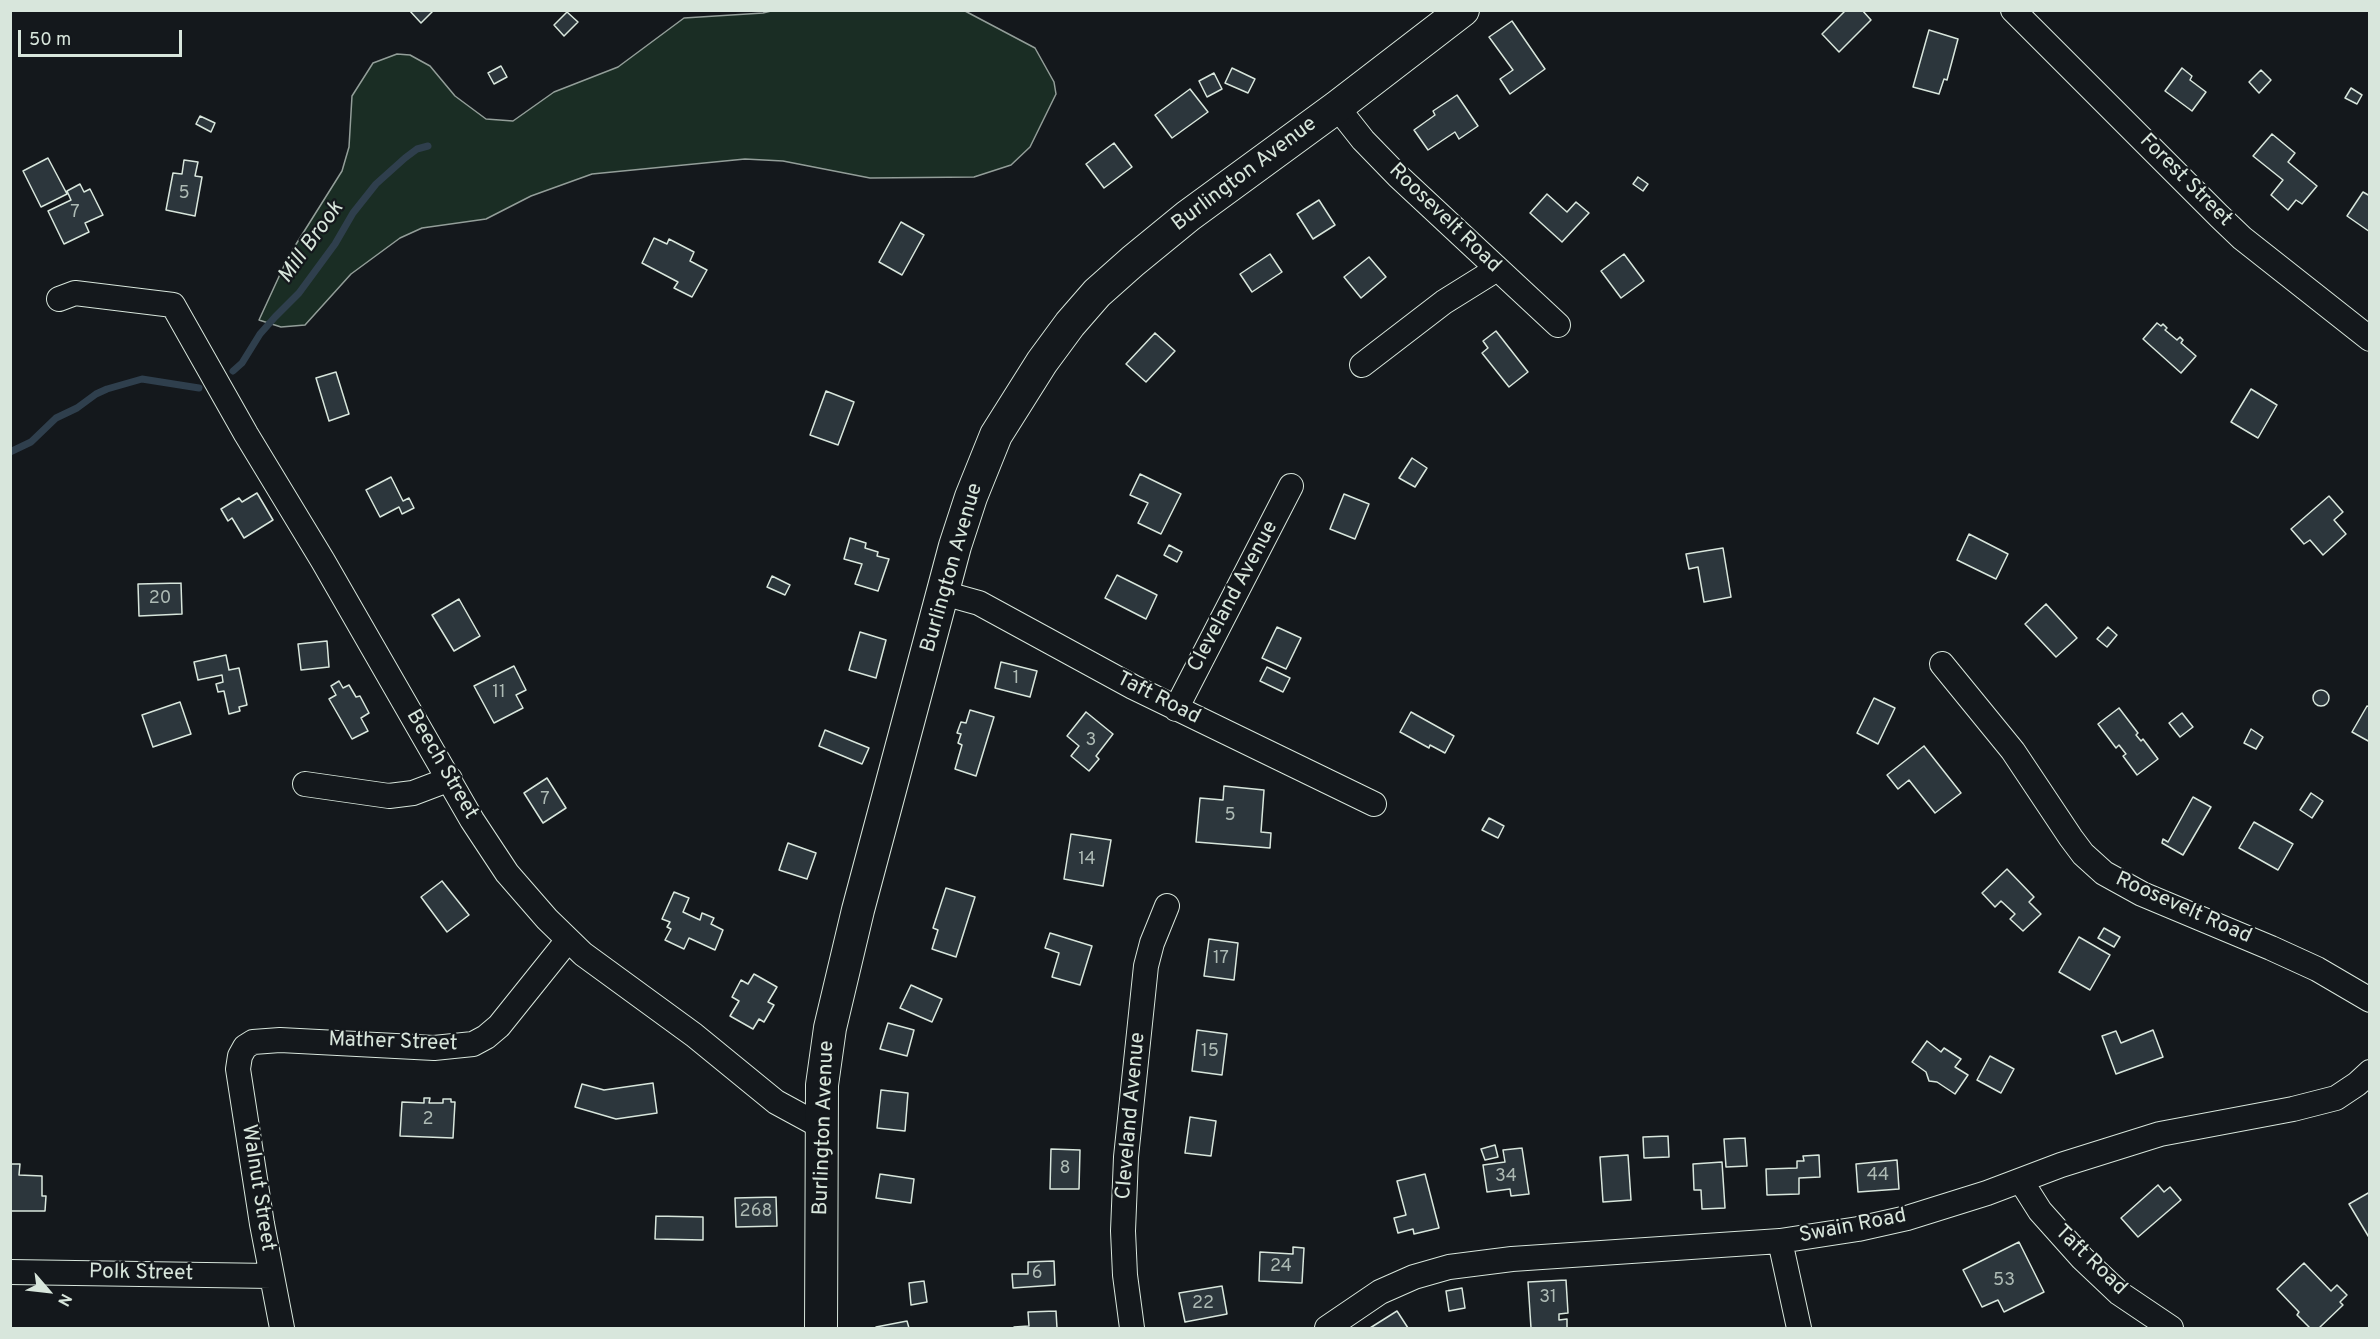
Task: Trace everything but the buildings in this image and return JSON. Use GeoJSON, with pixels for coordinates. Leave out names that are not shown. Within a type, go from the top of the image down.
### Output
{"type":"FeatureCollection","features":[{"type":"Feature","properties":{"kind":"main road","name":"Burlington Avenue"},"geometry":{"type":"LineString","coordinates":[[821,1329],[822,1085],[830,1028],[858,910],[964,517],[996,435],[1036,370],[1070,324],[1097,293],[1151,246],[1463,10]]}},
{"type":"Feature","properties":{"kind":"street","name":"Forest Street"},"geometry":{"type":"LineString","coordinates":[[2013,10],[2227,223],[2370,339]]}},
{"type":"Feature","properties":{"kind":"street","name":"Roosevelt Road"},"geometry":{"type":"LineString","coordinates":[[1337,107],[1363,140],[1398,176],[1558,325]]}},
{"type":"Feature","properties":{"kind":"street"},"geometry":{"type":"LineString","coordinates":[[1362,365],[1444,302],[1497,270]]}},
{"type":"Feature","properties":{"kind":"street","name":"Beech Street"},"geometry":{"type":"LineString","coordinates":[[59,299],[75,293],[173,304],[246,434],[498,861],[519,888],[568,940],[600,968],[694,1035],[776,1102],[822,1127]]}},
{"type":"Feature","properties":{"kind":"street","name":"Cleveland Avenue"},"geometry":{"type":"LineString","coordinates":[[1176,709],[1291,486]]}},
{"type":"Feature","properties":{"kind":"street","name":"Taft Road"},"geometry":{"type":"LineString","coordinates":[[944,593],[980,603],[1176,709],[1374,804]]}},
{"type":"Feature","properties":{"kind":"street","name":"Roosevelt Road"},"geometry":{"type":"LineString","coordinates":[[1942,664],[2013,752],[2071,838],[2100,870],[2142,894],[2318,969],[2370,1000]]}},
{"type":"Feature","properties":{"kind":"street"},"geometry":{"type":"LineString","coordinates":[[305,784],[389,796],[413,793],[450,779]]}},
{"type":"Feature","properties":{"kind":"street","name":"Cleveland Avenue"},"geometry":{"type":"LineString","coordinates":[[1132,1329],[1125,1275],[1123,1231],[1130,1112],[1148,958],[1167,906]]}},
{"type":"Feature","properties":{"kind":"street","name":"Mather Street"},"geometry":{"type":"LineString","coordinates":[[245,1047],[253,1042],[280,1040],[434,1048],[473,1044],[499,1026],[568,940]]}},
{"type":"Feature","properties":{"kind":"street","name":"Walnut Street"},"geometry":{"type":"LineString","coordinates":[[245,1047],[240,1056],[238,1070],[271,1276],[282,1329]]}},
{"type":"Feature","properties":{"kind":"street","name":"Swain Road"},"geometry":{"type":"LineString","coordinates":[[1328,1329],[1354,1308],[1385,1289],[1414,1277],[1449,1267],[1512,1259],[1780,1241],[1858,1229],[1907,1218],[2160,1134],[2293,1109],[2336,1098],[2358,1084],[2370,1072]]}},
{"type":"Feature","properties":{"kind":"street","name":"Taft Road"},"geometry":{"type":"LineString","coordinates":[[2021,1180],[2040,1211],[2082,1258],[2119,1293],[2171,1329]]}},
{"type":"Feature","properties":{"kind":"street"},"geometry":{"type":"LineString","coordinates":[[1780,1241],[1799,1329]]}},
{"type":"Feature","properties":{"kind":"street","name":"Polk Street"},"geometry":{"type":"LineString","coordinates":[[10,1272],[271,1276]]}},
{"type":"Feature","properties":{"kind":"green space"},"geometry":{"type":"Polygon","coordinates":[[[771,11],[965,11],[1035,48],[1054,82],[1056,94],[1030,147],[1011,165],[974,177],[870,178],[783,161],[745,159],[592,174],[531,196],[486,219],[422,228],[400,238],[351,274],[305,325],[281,327],[259,320],[288,257],[342,171],[349,147],[352,96],[373,63],[397,54],[410,55],[430,66],[455,96],[486,119],[513,121],[554,92],[618,67],[684,18],[771,11]]]}},
{"type":"Feature","properties":{"kind":"waterway","name":"Mill Brook"},"geometry":{"type":"LineString","coordinates":[[233,371],[242,363],[260,334],[299,293],[335,244],[353,213],[376,184],[417,149],[428,146]]}},
{"type":"Feature","properties":{"kind":"waterway","name":"Mill Brook"},"geometry":{"type":"LineString","coordinates":[[10,452],[31,442],[56,418],[107,389],[142,379],[199,388]]}}]}
